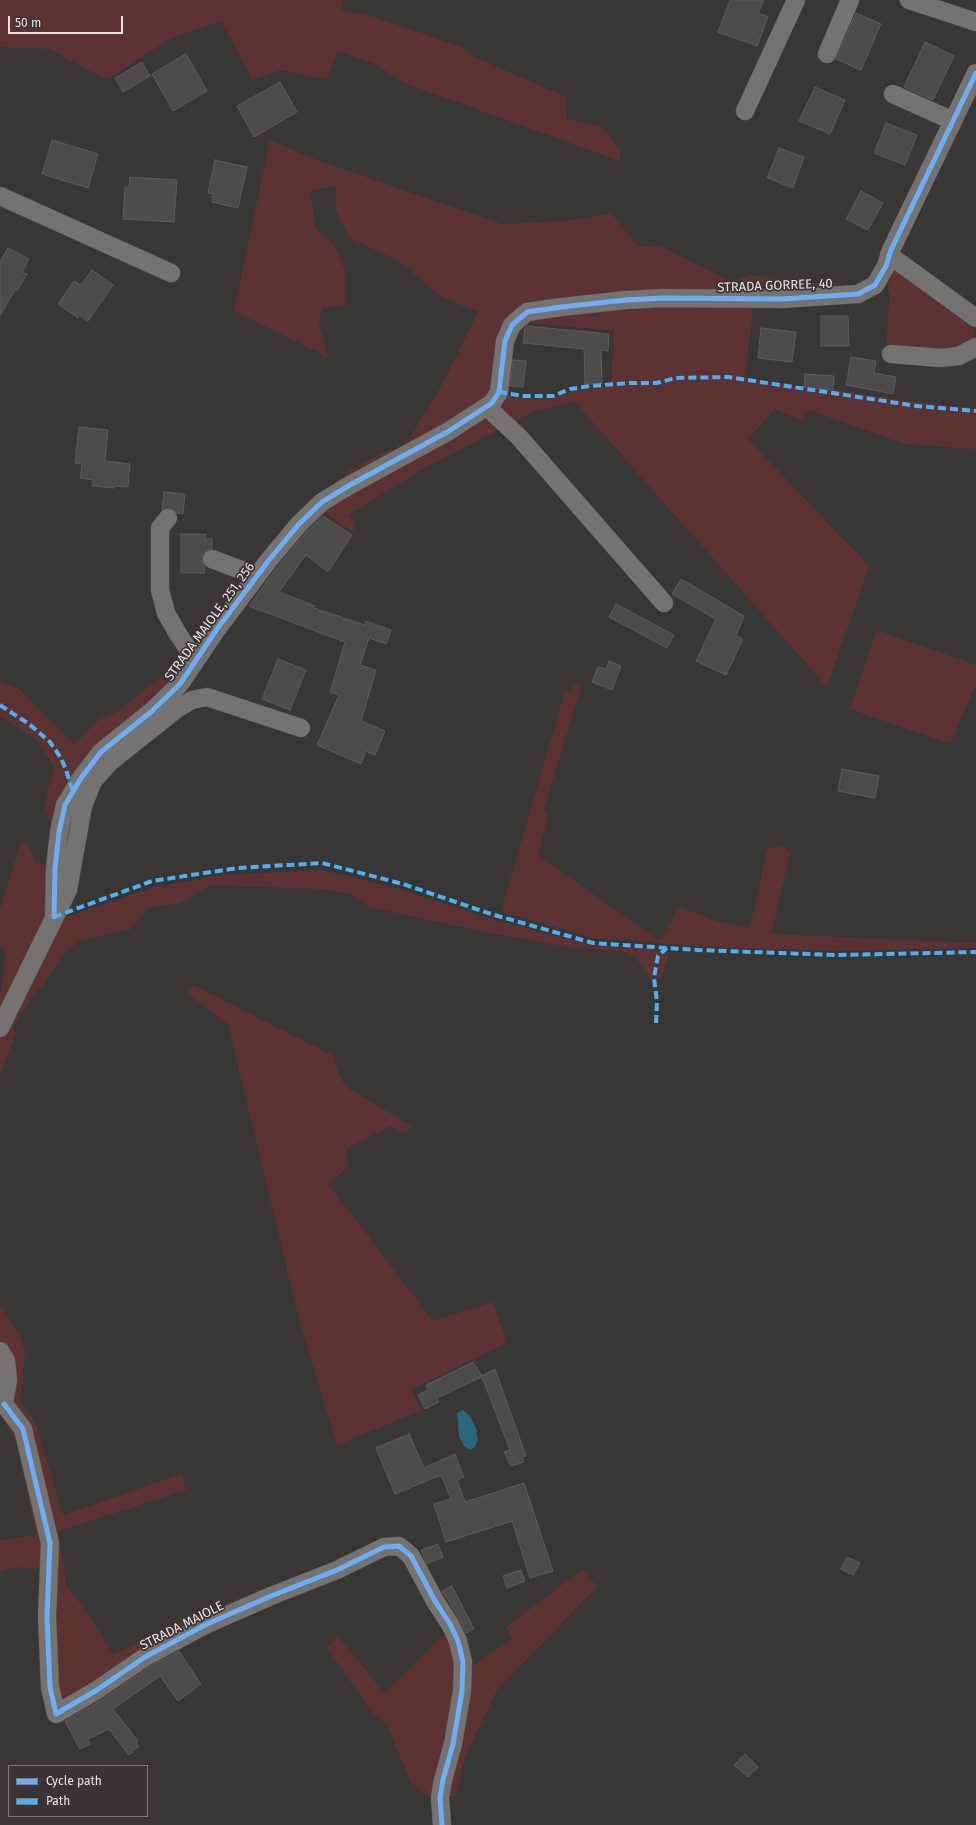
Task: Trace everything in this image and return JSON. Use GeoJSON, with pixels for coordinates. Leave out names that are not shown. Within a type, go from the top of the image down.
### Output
{"type":"FeatureCollection","features":[{"type":"Feature","properties":{"kind":"street"},"geometry":{"type":"LineString","coordinates":[[744,111],[796,0]]}},
{"type":"Feature","properties":{"kind":"street"},"geometry":{"type":"LineString","coordinates":[[827,54],[850,0]]}},
{"type":"Feature","properties":{"kind":"street"},"geometry":{"type":"LineString","coordinates":[[909,0],[976,22]]}},
{"type":"Feature","properties":{"kind":"street","name":"STRADA GORREE, 40"},"geometry":{"type":"LineString","coordinates":[[499,392],[505,341],[512,325],[527,312],[626,300],[663,298],[782,299],[858,294],[875,285],[886,266],[890,250],[976,73]]}},
{"type":"Feature","properties":{"kind":"street"},"geometry":{"type":"LineString","coordinates":[[893,94],[952,121]]}},
{"type":"Feature","properties":{"kind":"street"},"geometry":{"type":"LineString","coordinates":[[0,196],[171,273]]}},
{"type":"Feature","properties":{"kind":"street"},"geometry":{"type":"LineString","coordinates":[[889,255],[976,318]]}},
{"type":"Feature","properties":{"kind":"street"},"geometry":{"type":"LineString","coordinates":[[891,354],[941,358],[959,356],[976,347]]}},
{"type":"Feature","properties":{"kind":"street","name":"STRADA MAIOLE, 251, 256"},"geometry":{"type":"LineString","coordinates":[[54,917],[55,861],[65,805],[81,778],[101,752],[152,711],[180,684],[217,629],[257,576],[299,524],[322,502],[350,485],[450,431],[486,407],[499,392]]}},
{"type":"Feature","properties":{"kind":"street"},"geometry":{"type":"LineString","coordinates":[[486,407],[524,442],[664,603]]}},
{"type":"Feature","properties":{"kind":"street"},"geometry":{"type":"LineString","coordinates":[[168,518],[160,528],[160,590],[166,613],[190,652],[198,657]]}},
{"type":"Feature","properties":{"kind":"street"},"geometry":{"type":"LineString","coordinates":[[212,559],[257,576]]}},
{"type":"Feature","properties":{"kind":"street"},"geometry":{"type":"LineString","coordinates":[[0,1028],[68,890],[82,806],[93,781],[110,762],[178,708],[192,700],[207,697],[301,728]]}},
{"type":"Feature","properties":{"kind":"street","name":"STRADA MAIOLE"},"geometry":{"type":"LineString","coordinates":[[0,1351],[6,1361],[8,1380],[2,1404],[23,1429],[50,1543],[47,1616],[50,1687],[56,1714],[97,1690],[145,1656],[205,1625],[271,1596],[337,1570],[384,1547],[399,1546],[411,1556],[435,1601],[450,1624],[458,1641],[463,1662],[462,1691],[453,1744],[446,1767],[440,1797],[442,1825]]}},
{"type":"Feature","properties":{"kind":"shaded area"},"geometry":{"type":"Polygon","coordinates":[[[0,0],[343,0],[341,10],[374,17],[462,47],[472,56],[566,97],[567,119],[601,126],[620,150],[620,161],[404,83],[377,65],[338,51],[326,79],[280,70],[253,80],[221,21],[171,38],[107,80],[49,49],[0,47],[0,0]]]}},
{"type":"Feature","properties":{"kind":"shaded area"},"geometry":{"type":"Polygon","coordinates":[[[270,140],[317,160],[502,224],[565,221],[611,213],[638,246],[661,247],[732,282],[750,275],[855,288],[525,310],[495,390],[485,404],[313,506],[306,502],[327,489],[349,471],[382,453],[405,446],[446,378],[478,312],[442,297],[399,261],[350,238],[336,210],[335,186],[310,191],[316,229],[337,249],[345,272],[345,305],[322,309],[319,324],[328,357],[234,311],[270,140]]]}},
{"type":"Feature","properties":{"kind":"shaded area"},"geometry":{"type":"Polygon","coordinates":[[[894,266],[970,319],[976,339],[946,353],[912,350],[886,344],[890,295],[888,288],[894,266]]]}},
{"type":"Feature","properties":{"kind":"shaded area"},"geometry":{"type":"Polygon","coordinates":[[[754,301],[745,378],[800,387],[976,408],[976,449],[905,444],[809,410],[802,420],[775,409],[748,439],[869,566],[827,687],[574,401],[534,412],[514,421],[494,404],[501,395],[522,398],[554,398],[571,391],[611,386],[614,331],[521,322],[562,310],[754,301]]]}},
{"type":"Feature","properties":{"kind":"shaded area"},"geometry":{"type":"Polygon","coordinates":[[[487,411],[504,427],[426,467],[348,515],[356,524],[353,532],[322,511],[487,411]]]}},
{"type":"Feature","properties":{"kind":"shaded area"},"geometry":{"type":"Polygon","coordinates":[[[877,630],[976,665],[976,684],[950,744],[850,709],[877,630]]]}},
{"type":"Feature","properties":{"kind":"shaded area"},"geometry":{"type":"Polygon","coordinates":[[[161,677],[169,685],[75,803],[62,889],[0,1018],[0,998],[6,952],[0,947],[0,910],[21,841],[28,843],[35,863],[46,865],[54,831],[44,803],[55,767],[36,740],[6,719],[0,717],[0,682],[18,688],[74,745],[100,719],[117,712],[161,677]]]}},
{"type":"Feature","properties":{"kind":"shaded area"},"geometry":{"type":"Polygon","coordinates":[[[573,683],[581,687],[544,809],[548,818],[538,855],[659,941],[680,907],[716,921],[750,928],[767,850],[781,845],[790,854],[771,934],[976,943],[976,948],[833,951],[707,947],[595,938],[501,912],[565,691],[570,692],[573,683]]]}},
{"type":"Feature","properties":{"kind":"shaded area"},"geometry":{"type":"Polygon","coordinates":[[[321,870],[400,889],[494,920],[592,945],[654,949],[670,953],[661,978],[650,979],[637,959],[626,952],[575,948],[489,933],[370,907],[351,894],[320,889],[210,885],[180,903],[148,908],[131,929],[79,941],[62,955],[43,986],[37,990],[13,1027],[16,1032],[0,1075],[0,1039],[57,920],[154,887],[224,875],[321,870]]]}},
{"type":"Feature","properties":{"kind":"shaded area"},"geometry":{"type":"Polygon","coordinates":[[[193,985],[334,1056],[339,1076],[346,1087],[412,1126],[404,1133],[390,1126],[346,1149],[348,1167],[328,1184],[433,1321],[493,1302],[507,1343],[410,1390],[422,1410],[337,1445],[299,1319],[228,1024],[187,993],[193,985]]]}},
{"type":"Feature","properties":{"kind":"shaded area"},"geometry":{"type":"Polygon","coordinates":[[[0,1304],[21,1339],[25,1354],[20,1403],[30,1413],[38,1431],[63,1515],[182,1474],[186,1490],[59,1531],[66,1584],[90,1617],[113,1655],[170,1626],[327,1564],[331,1565],[61,1706],[56,1686],[54,1572],[9,1403],[0,1342],[0,1304]]]}},
{"type":"Feature","properties":{"kind":"shaded area"},"geometry":{"type":"Polygon","coordinates":[[[0,1407],[21,1431],[47,1569],[13,1567],[0,1572],[0,1540],[36,1535],[17,1445],[2,1416],[0,1415],[0,1407]]]}},
{"type":"Feature","properties":{"kind":"shaded area"},"geometry":{"type":"Polygon","coordinates":[[[583,1569],[597,1587],[497,1690],[464,1759],[456,1796],[424,1794],[411,1782],[386,1723],[372,1712],[327,1648],[338,1636],[384,1693],[448,1630],[468,1669],[512,1639],[506,1627],[583,1569]]]}},
{"type":"Feature","properties":{"kind":"water"},"geometry":{"type":"Polygon","coordinates":[[[463,1410],[470,1416],[476,1428],[478,1440],[475,1447],[470,1450],[464,1446],[459,1436],[457,1413],[463,1410]]]}},
{"type":"Feature","properties":{"kind":"building"},"geometry":{"type":"Polygon","coordinates":[[[730,0],[764,0],[758,13],[768,17],[757,46],[718,32],[730,0]]]}},
{"type":"Feature","properties":{"kind":"building"},"geometry":{"type":"Polygon","coordinates":[[[856,13],[881,24],[861,70],[836,59],[856,13]]]}},
{"type":"Feature","properties":{"kind":"building"},"geometry":{"type":"Polygon","coordinates":[[[925,42],[954,56],[933,100],[904,87],[925,42]]]}},
{"type":"Feature","properties":{"kind":"building"},"geometry":{"type":"Polygon","coordinates":[[[186,54],[207,91],[173,111],[152,74],[186,54]]]}},
{"type":"Feature","properties":{"kind":"building"},"geometry":{"type":"Polygon","coordinates":[[[142,62],[150,76],[123,92],[115,78],[142,62]]]}},
{"type":"Feature","properties":{"kind":"building"},"geometry":{"type":"Polygon","coordinates":[[[280,82],[297,112],[254,137],[237,106],[280,82]]]}},
{"type":"Feature","properties":{"kind":"building"},"geometry":{"type":"Polygon","coordinates":[[[815,87],[845,100],[830,134],[799,121],[815,87]]]}},
{"type":"Feature","properties":{"kind":"building"},"geometry":{"type":"Polygon","coordinates":[[[886,123],[917,135],[905,165],[874,153],[886,123]]]}},
{"type":"Feature","properties":{"kind":"building"},"geometry":{"type":"Polygon","coordinates":[[[52,140],[98,154],[88,188],[42,174],[52,140]]]}},
{"type":"Feature","properties":{"kind":"building"},"geometry":{"type":"Polygon","coordinates":[[[779,148],[804,157],[793,188],[767,178],[779,148]]]}},
{"type":"Feature","properties":{"kind":"building"},"geometry":{"type":"Polygon","coordinates":[[[215,160],[247,167],[238,208],[212,202],[213,194],[208,193],[215,160]]]}},
{"type":"Feature","properties":{"kind":"building"},"geometry":{"type":"Polygon","coordinates":[[[130,177],[177,180],[174,222],[123,219],[125,187],[129,187],[130,177]]]}},
{"type":"Feature","properties":{"kind":"building"},"geometry":{"type":"Polygon","coordinates":[[[861,191],[883,203],[868,230],[846,219],[861,191]]]}},
{"type":"Feature","properties":{"kind":"building"},"geometry":{"type":"Polygon","coordinates":[[[8,248],[29,259],[22,272],[27,274],[17,291],[15,290],[0,316],[0,262],[8,248]]]}},
{"type":"Feature","properties":{"kind":"building"},"geometry":{"type":"Polygon","coordinates":[[[92,270],[113,285],[88,321],[79,315],[78,318],[58,304],[74,281],[81,285],[92,270]]]}},
{"type":"Feature","properties":{"kind":"building"},"geometry":{"type":"Polygon","coordinates":[[[821,316],[848,316],[849,346],[821,346],[821,316]]]}},
{"type":"Feature","properties":{"kind":"building"},"geometry":{"type":"Polygon","coordinates":[[[527,326],[609,334],[608,351],[601,350],[602,384],[585,384],[584,349],[523,343],[525,328],[527,326]]]}},
{"type":"Feature","properties":{"kind":"building"},"geometry":{"type":"Polygon","coordinates":[[[761,328],[796,332],[792,362],[758,358],[761,328]]]}},
{"type":"Feature","properties":{"kind":"building"},"geometry":{"type":"Polygon","coordinates":[[[851,357],[876,361],[874,373],[896,377],[893,394],[846,385],[851,357]]]}},
{"type":"Feature","properties":{"kind":"building"},"geometry":{"type":"Polygon","coordinates":[[[513,360],[526,361],[523,387],[510,386],[513,360]]]}},
{"type":"Feature","properties":{"kind":"building"},"geometry":{"type":"Polygon","coordinates":[[[805,374],[834,376],[833,390],[804,387],[805,374]]]}},
{"type":"Feature","properties":{"kind":"building"},"geometry":{"type":"Polygon","coordinates":[[[79,427],[108,430],[105,461],[130,464],[128,487],[114,486],[114,488],[92,486],[93,480],[80,478],[82,464],[75,463],[79,427]]]}},
{"type":"Feature","properties":{"kind":"building"},"geometry":{"type":"Polygon","coordinates":[[[164,492],[185,494],[183,514],[177,513],[170,508],[162,510],[164,492]]]}},
{"type":"Feature","properties":{"kind":"building"},"geometry":{"type":"Polygon","coordinates":[[[323,516],[352,535],[328,572],[306,555],[279,592],[315,606],[314,608],[365,625],[366,621],[391,630],[386,644],[369,638],[360,665],[376,670],[361,721],[385,731],[375,755],[366,751],[361,764],[317,745],[339,695],[330,692],[345,642],[249,606],[277,567],[307,531],[323,516]]]}},
{"type":"Feature","properties":{"kind":"building"},"geometry":{"type":"Polygon","coordinates":[[[181,534],[206,534],[205,539],[212,539],[212,549],[206,551],[202,556],[205,573],[181,573],[181,534]]]}},
{"type":"Feature","properties":{"kind":"building"},"geometry":{"type":"Polygon","coordinates":[[[681,579],[744,616],[736,636],[743,639],[726,675],[696,661],[716,619],[672,594],[681,579]]]}},
{"type":"Feature","properties":{"kind":"building"},"geometry":{"type":"Polygon","coordinates":[[[616,604],[674,635],[667,648],[609,617],[616,604]]]}},
{"type":"Feature","properties":{"kind":"building"},"geometry":{"type":"Polygon","coordinates":[[[278,659],[306,670],[290,710],[262,699],[278,659]]]}},
{"type":"Feature","properties":{"kind":"building"},"geometry":{"type":"Polygon","coordinates":[[[609,661],[621,666],[612,690],[592,682],[598,667],[606,669],[609,661]]]}},
{"type":"Feature","properties":{"kind":"building"},"geometry":{"type":"Polygon","coordinates":[[[842,769],[879,776],[875,798],[838,791],[842,769]]]}},
{"type":"Feature","properties":{"kind":"building"},"geometry":{"type":"Polygon","coordinates":[[[473,1362],[482,1376],[495,1369],[526,1456],[522,1457],[524,1462],[511,1466],[504,1452],[510,1450],[482,1377],[437,1398],[439,1402],[425,1409],[418,1395],[428,1390],[426,1385],[473,1362]]]}},
{"type":"Feature","properties":{"kind":"building"},"geometry":{"type":"Polygon","coordinates":[[[409,1434],[424,1468],[455,1454],[464,1477],[457,1480],[465,1502],[524,1483],[553,1571],[530,1578],[512,1521],[446,1542],[434,1504],[451,1499],[441,1475],[395,1494],[376,1448],[409,1434]]]}},
{"type":"Feature","properties":{"kind":"building"},"geometry":{"type":"Polygon","coordinates":[[[438,1544],[443,1557],[427,1564],[421,1550],[438,1544]]]}},
{"type":"Feature","properties":{"kind":"building"},"geometry":{"type":"Polygon","coordinates":[[[847,1557],[860,1563],[853,1575],[841,1569],[847,1557]]]}},
{"type":"Feature","properties":{"kind":"building"},"geometry":{"type":"Polygon","coordinates":[[[521,1570],[525,1581],[507,1588],[503,1576],[521,1570]]]}},
{"type":"Feature","properties":{"kind":"building"},"geometry":{"type":"Polygon","coordinates":[[[452,1586],[474,1629],[466,1633],[459,1618],[442,1591],[452,1586]]]}},
{"type":"Feature","properties":{"kind":"building"},"geometry":{"type":"Polygon","coordinates":[[[179,1651],[201,1684],[178,1701],[160,1676],[113,1709],[138,1741],[136,1743],[139,1746],[129,1755],[109,1729],[88,1739],[90,1744],[80,1749],[65,1721],[103,1699],[150,1666],[179,1651]]]}},
{"type":"Feature","properties":{"kind":"building"},"geometry":{"type":"Polygon","coordinates":[[[745,1754],[758,1767],[748,1777],[734,1765],[745,1754]]]}},
{"type":"Feature","properties":{"kind":"marked path"},"geometry":{"type":"LineString","coordinates":[[499,392],[523,396],[553,396],[570,389],[590,386],[656,383],[676,378],[728,377],[917,406],[976,411]]}},
{"type":"Feature","properties":{"kind":"marked path"},"geometry":{"type":"LineString","coordinates":[[0,705],[29,724],[50,742],[61,758],[73,792]]}},
{"type":"Feature","properties":{"kind":"marked path"},"geometry":{"type":"LineString","coordinates":[[54,917],[152,881],[238,868],[322,863],[403,884],[491,914],[593,943],[698,950],[835,955],[976,952]]}},
{"type":"Feature","properties":{"kind":"marked path"},"geometry":{"type":"LineString","coordinates":[[656,1023],[657,1002],[654,978],[658,956],[667,948]]}},
{"type":"Feature","properties":{"kind":"cycle path"},"geometry":{"type":"LineString","coordinates":[[54,917],[55,868],[59,832],[65,805],[81,778],[101,752],[152,711],[180,684],[217,629],[269,560],[299,524],[322,502],[449,431],[492,403],[499,392],[505,341],[512,325],[527,312],[561,307],[626,300],[663,298],[782,299],[858,294],[875,285],[886,266],[891,250],[976,73]]}},
{"type":"Feature","properties":{"kind":"cycle path"},"geometry":{"type":"LineString","coordinates":[[4,1404],[23,1429],[50,1543],[47,1617],[50,1687],[56,1714],[97,1690],[145,1657],[205,1625],[271,1596],[337,1570],[384,1547],[399,1546],[411,1556],[435,1601],[450,1624],[458,1641],[463,1662],[462,1691],[453,1744],[440,1797],[442,1825]]}}]}
